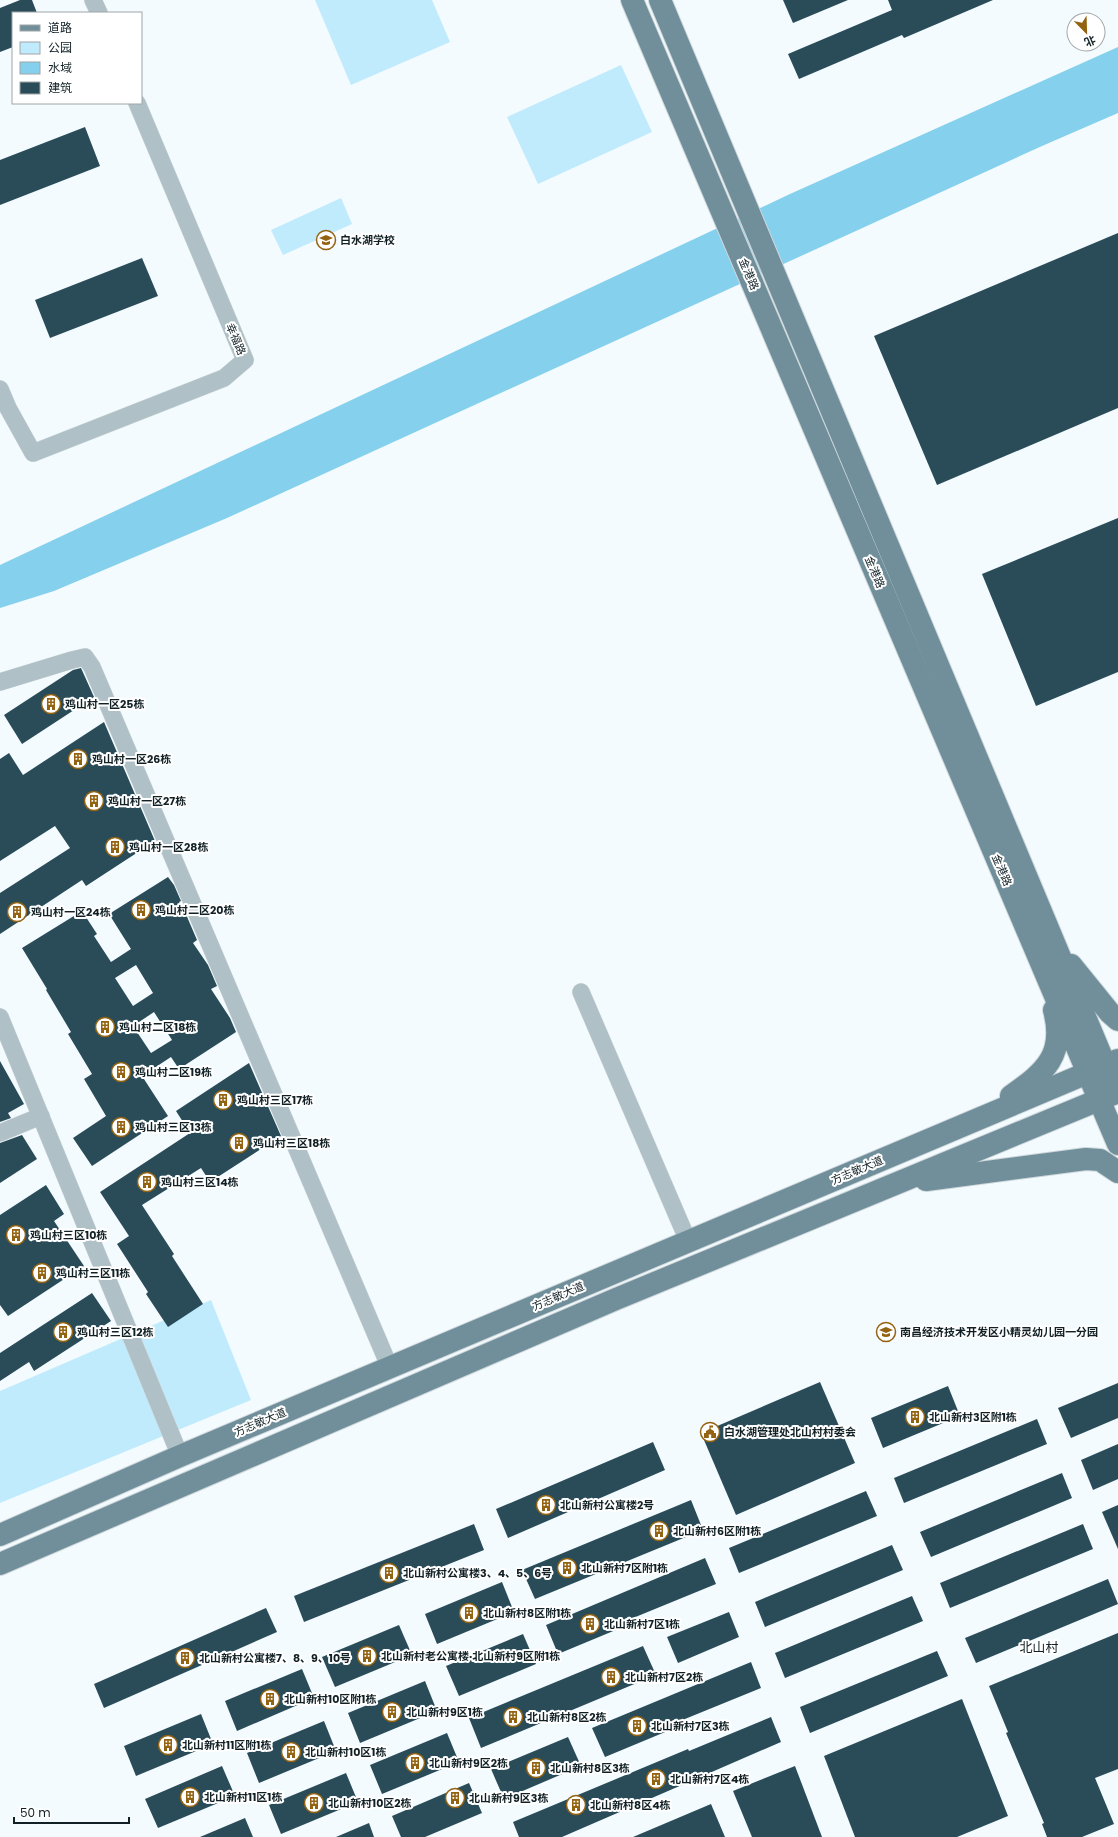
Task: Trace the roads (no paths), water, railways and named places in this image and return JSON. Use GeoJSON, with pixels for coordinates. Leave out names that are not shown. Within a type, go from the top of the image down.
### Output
{"type":"FeatureCollection","features":[{"type":"Feature","properties":{"kind":"main road","name":"金港路"},"geometry":{"type":"LineString","coordinates":[[632,0],[758,297],[1046,948],[1104,1066],[1113,1096],[1118,1144]]}},
{"type":"Feature","properties":{"kind":"main road","name":"金港路"},"geometry":{"type":"LineString","coordinates":[[660,0],[780,287],[1046,948]]}},
{"type":"Feature","properties":{"kind":"main road"},"geometry":{"type":"LineString","coordinates":[[1046,948],[1118,1020]]}},
{"type":"Feature","properties":{"kind":"main road"},"geometry":{"type":"LineString","coordinates":[[980,1118],[1034,1080],[1050,1062],[1057,1046],[1058,1025],[1046,948]]}},
{"type":"Feature","properties":{"kind":"main road","name":"方志敏大道"},"geometry":{"type":"LineString","coordinates":[[0,1535],[180,1456],[1104,1066]]}},
{"type":"Feature","properties":{"kind":"main road"},"geometry":{"type":"LineString","coordinates":[[0,1564],[616,1299],[1113,1096]]}},
{"type":"Feature","properties":{"kind":"main road"},"geometry":{"type":"LineString","coordinates":[[895,1184],[1086,1159],[1100,1160],[1118,1172]]}},
{"type":"Feature","properties":{"kind":"street"},"geometry":{"type":"LineString","coordinates":[[93,0],[99,12]]}},
{"type":"Feature","properties":{"kind":"street","name":"幸福路"},"geometry":{"type":"LineString","coordinates":[[0,389],[8,408],[33,453],[224,378],[245,360],[137,104]]}},
{"type":"Feature","properties":{"kind":"street"},"geometry":{"type":"LineString","coordinates":[[0,682],[78,658],[85,657],[92,667],[390,1368]]}},
{"type":"Feature","properties":{"kind":"street"},"geometry":{"type":"LineString","coordinates":[[581,992],[688,1241]]}},
{"type":"Feature","properties":{"kind":"street"},"geometry":{"type":"LineString","coordinates":[[0,1017],[180,1456]]}},
{"type":"Feature","properties":{"kind":"street"},"geometry":{"type":"LineString","coordinates":[[0,1133],[40,1116]]}},
{"type":"Feature","properties":{"kind":"water"},"geometry":{"type":"Polygon","coordinates":[[[1118,47],[1118,113],[1042,146],[227,518],[54,591],[0,608],[0,565],[790,194],[1118,47]]]}},
{"type":"Feature","properties":{"kind":"place","name":"白水湖学校"},"geometry":{"type":"Point","coordinates":[326,240]}},
{"type":"Feature","properties":{"kind":"place","name":"鸡山村一区25栋"},"geometry":{"type":"Point","coordinates":[51,704]}},
{"type":"Feature","properties":{"kind":"place","name":"鸡山村一区26栋"},"geometry":{"type":"Point","coordinates":[78,759]}},
{"type":"Feature","properties":{"kind":"place","name":"鸡山村一区27栋"},"geometry":{"type":"Point","coordinates":[94,801]}},
{"type":"Feature","properties":{"kind":"place","name":"鸡山村一区28栋"},"geometry":{"type":"Point","coordinates":[115,847]}},
{"type":"Feature","properties":{"kind":"place","name":"鸡山村二区20栋"},"geometry":{"type":"Point","coordinates":[141,910]}},
{"type":"Feature","properties":{"kind":"place","name":"鸡山村一区24栋"},"geometry":{"type":"Point","coordinates":[17,912]}},
{"type":"Feature","properties":{"kind":"place","name":"鸡山村二区18栋"},"geometry":{"type":"Point","coordinates":[105,1027]}},
{"type":"Feature","properties":{"kind":"place","name":"鸡山村二区19栋"},"geometry":{"type":"Point","coordinates":[121,1072]}},
{"type":"Feature","properties":{"kind":"place","name":"鸡山村三区17栋"},"geometry":{"type":"Point","coordinates":[223,1100]}},
{"type":"Feature","properties":{"kind":"place","name":"鸡山村三区13栋"},"geometry":{"type":"Point","coordinates":[121,1127]}},
{"type":"Feature","properties":{"kind":"place","name":"鸡山村三区18栋"},"geometry":{"type":"Point","coordinates":[239,1143]}},
{"type":"Feature","properties":{"kind":"place","name":"鸡山村三区14栋"},"geometry":{"type":"Point","coordinates":[147,1182]}},
{"type":"Feature","properties":{"kind":"place","name":"鸡山村三区10栋"},"geometry":{"type":"Point","coordinates":[16,1235]}},
{"type":"Feature","properties":{"kind":"place","name":"鸡山村三区11栋"},"geometry":{"type":"Point","coordinates":[42,1273]}},
{"type":"Feature","properties":{"kind":"place","name":"鸡山村三区12栋"},"geometry":{"type":"Point","coordinates":[63,1332]}},
{"type":"Feature","properties":{"kind":"place","name":"南昌经济技术开发区小精灵幼儿园一分园"},"geometry":{"type":"Point","coordinates":[886,1332]}},
{"type":"Feature","properties":{"kind":"place","name":"北山新村3区附1栋"},"geometry":{"type":"Point","coordinates":[915,1417]}},
{"type":"Feature","properties":{"kind":"place","name":"白水湖管理处北山村村委会"},"geometry":{"type":"Point","coordinates":[710,1432]}},
{"type":"Feature","properties":{"kind":"place","name":"北山新村公寓楼2号"},"geometry":{"type":"Point","coordinates":[546,1505]}},
{"type":"Feature","properties":{"kind":"place","name":"北山新村6区附1栋"},"geometry":{"type":"Point","coordinates":[659,1531]}},
{"type":"Feature","properties":{"kind":"place","name":"北山新村7区附1栋"},"geometry":{"type":"Point","coordinates":[567,1568]}},
{"type":"Feature","properties":{"kind":"place","name":"北山新村公寓楼3、4、5、6号"},"geometry":{"type":"Point","coordinates":[389,1573]}},
{"type":"Feature","properties":{"kind":"place","name":"北山新村8区附1栋"},"geometry":{"type":"Point","coordinates":[469,1613]}},
{"type":"Feature","properties":{"kind":"place","name":"北山新村7区1栋"},"geometry":{"type":"Point","coordinates":[590,1624]}},
{"type":"Feature","properties":{"kind":"place","name":"北山新村老公寓楼·北山新村9区附1栋"},"geometry":{"type":"Point","coordinates":[367,1656]}},
{"type":"Feature","properties":{"kind":"place","name":"北山新村公寓楼7、8、9、10号"},"geometry":{"type":"Point","coordinates":[185,1658]}},
{"type":"Feature","properties":{"kind":"place","name":"北山新村7区2栋"},"geometry":{"type":"Point","coordinates":[611,1677]}},
{"type":"Feature","properties":{"kind":"place","name":"北山新村10区附1栋"},"geometry":{"type":"Point","coordinates":[270,1699]}},
{"type":"Feature","properties":{"kind":"place","name":"北山新村9区1栋"},"geometry":{"type":"Point","coordinates":[392,1712]}},
{"type":"Feature","properties":{"kind":"place","name":"北山新村8区2栋"},"geometry":{"type":"Point","coordinates":[513,1717]}},
{"type":"Feature","properties":{"kind":"place","name":"北山新村7区3栋"},"geometry":{"type":"Point","coordinates":[637,1726]}},
{"type":"Feature","properties":{"kind":"place","name":"北山新村11区附1栋"},"geometry":{"type":"Point","coordinates":[168,1745]}},
{"type":"Feature","properties":{"kind":"place","name":"北山新村10区1栋"},"geometry":{"type":"Point","coordinates":[291,1752]}},
{"type":"Feature","properties":{"kind":"place","name":"北山新村9区2栋"},"geometry":{"type":"Point","coordinates":[415,1763]}},
{"type":"Feature","properties":{"kind":"place","name":"北山新村8区3栋"},"geometry":{"type":"Point","coordinates":[536,1768]}},
{"type":"Feature","properties":{"kind":"place","name":"北山新村7区4栋"},"geometry":{"type":"Point","coordinates":[656,1779]}},
{"type":"Feature","properties":{"kind":"place","name":"北山新村11区1栋"},"geometry":{"type":"Point","coordinates":[190,1797]}},
{"type":"Feature","properties":{"kind":"place","name":"北山新村9区3栋"},"geometry":{"type":"Point","coordinates":[455,1798]}},
{"type":"Feature","properties":{"kind":"place","name":"北山新村10区2栋"},"geometry":{"type":"Point","coordinates":[314,1803]}},
{"type":"Feature","properties":{"kind":"place","name":"北山新村8区4栋"},"geometry":{"type":"Point","coordinates":[576,1805]}},
{"type":"Feature","properties":{"kind":"district","name":"北山村"},"geometry":{"type":"Point","coordinates":[1039,1647]}}]}
